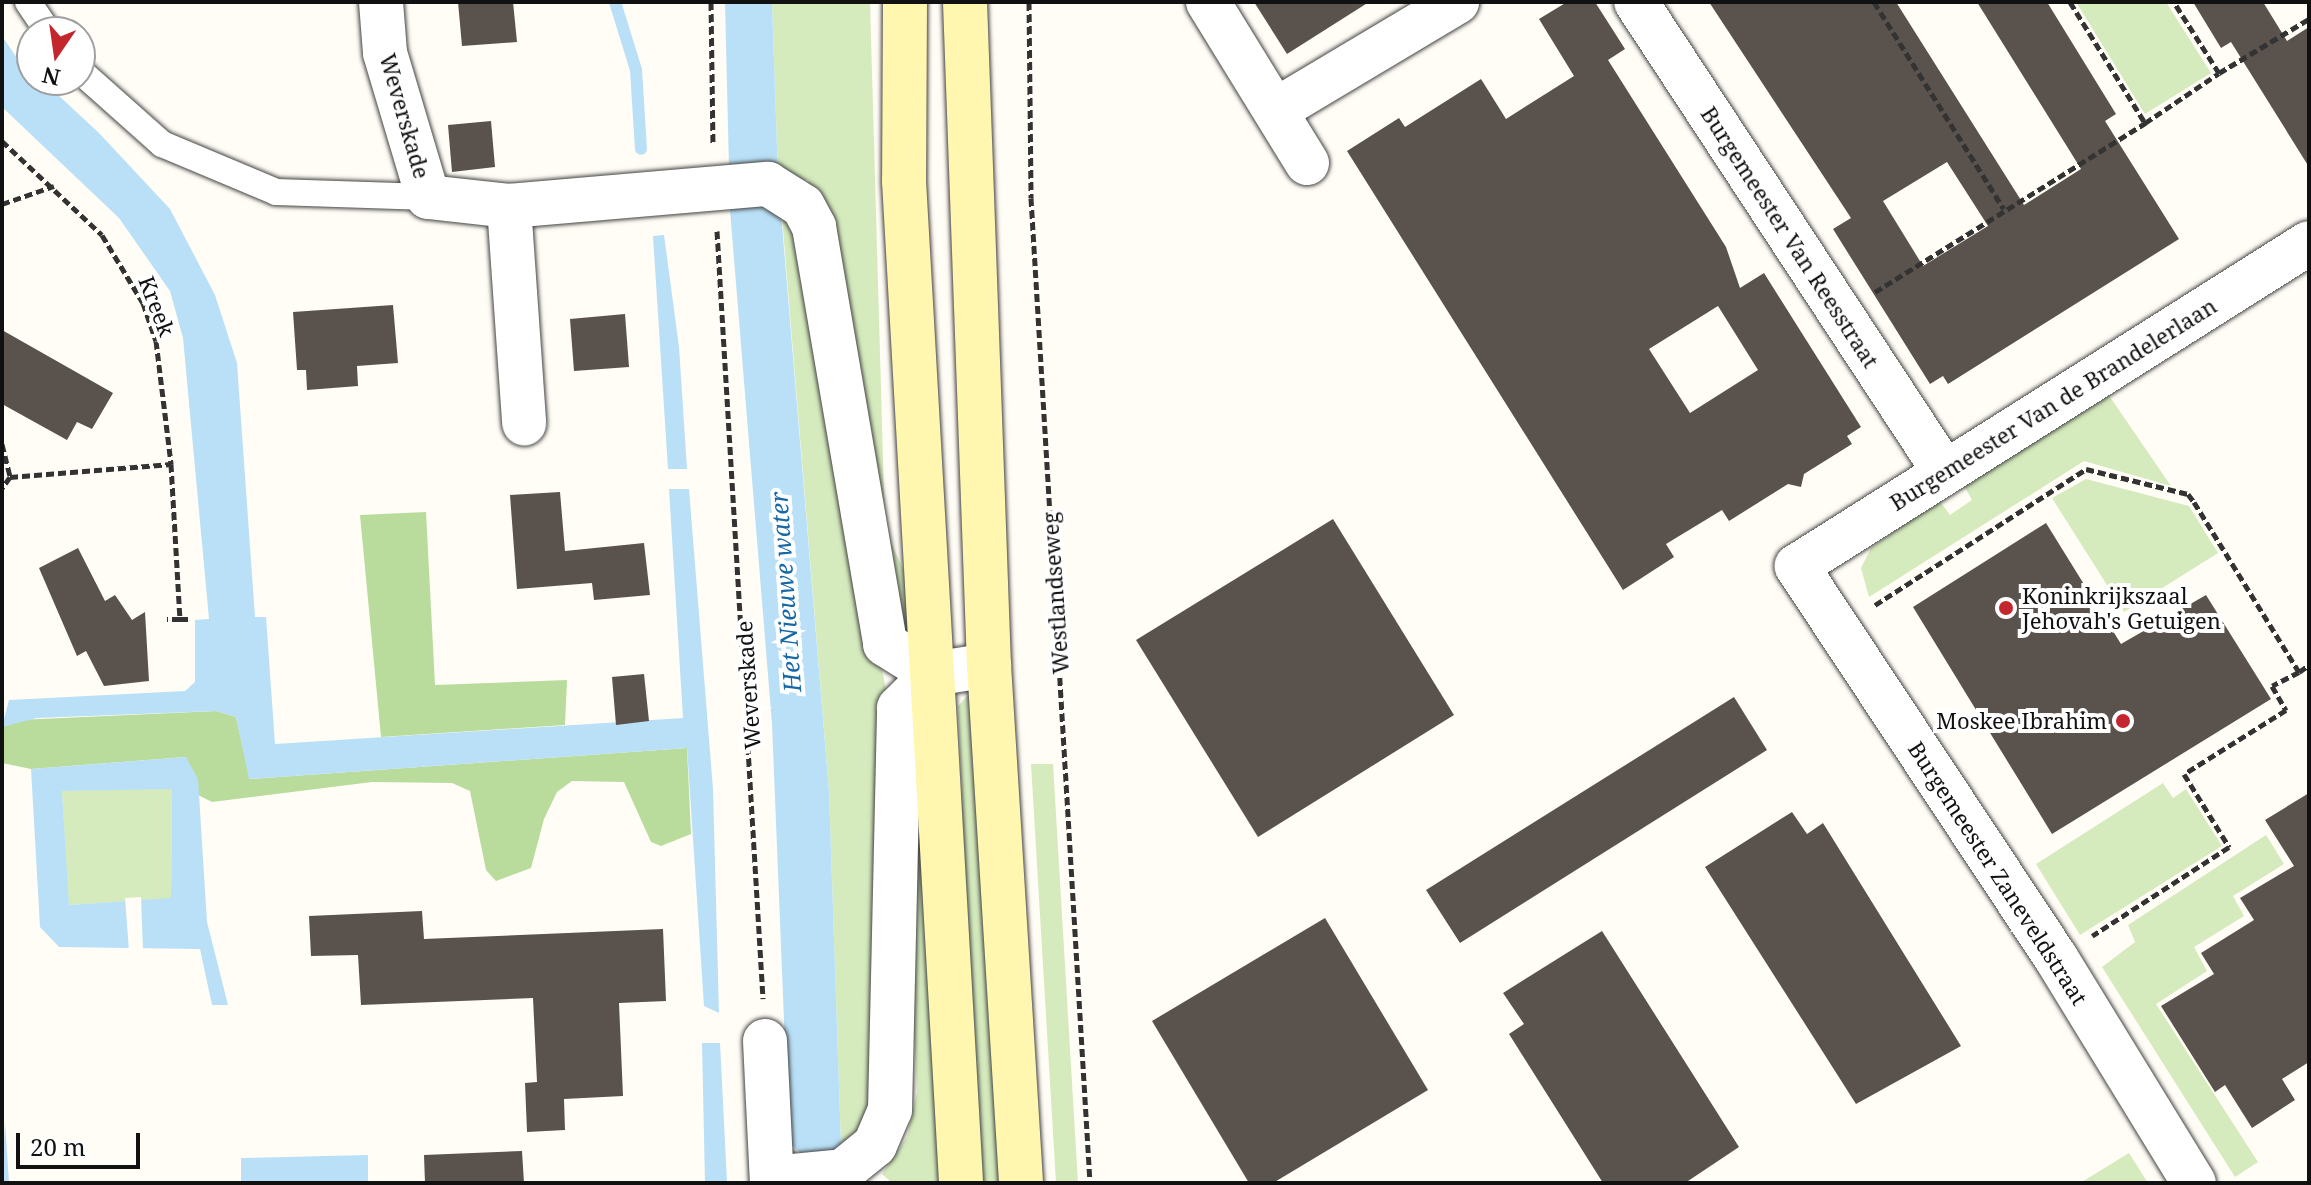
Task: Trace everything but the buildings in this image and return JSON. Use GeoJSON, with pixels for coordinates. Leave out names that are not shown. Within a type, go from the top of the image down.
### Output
{"type":"FeatureCollection","features":[{"type":"Feature","properties":{"kind":"main road"},"geometry":{"type":"LineString","coordinates":[[905,2],[904,181],[961,1183]]}},
{"type":"Feature","properties":{"kind":"main road"},"geometry":{"type":"LineString","coordinates":[[965,2],[989,665],[1021,1183]]}},
{"type":"Feature","properties":{"kind":"street","name":"Weverskade"},"geometry":{"type":"LineString","coordinates":[[381,2],[385,53],[428,197],[509,206],[738,186]]}},
{"type":"Feature","properties":{"kind":"street"},"geometry":{"type":"LineString","coordinates":[[1208,2],[1307,163]]}},
{"type":"Feature","properties":{"kind":"street"},"geometry":{"type":"LineString","coordinates":[[1276,110],[1457,2]]}},
{"type":"Feature","properties":{"kind":"street","name":"Burgemeester Van Reesstraat"},"geometry":{"type":"LineString","coordinates":[[1636,2],[1944,471]]}},
{"type":"Feature","properties":{"kind":"street"},"geometry":{"type":"LineString","coordinates":[[738,186],[803,206],[814,227],[885,644],[933,674]]}},
{"type":"Feature","properties":{"kind":"street"},"geometry":{"type":"LineString","coordinates":[[509,206],[524,423]]}},
{"type":"Feature","properties":{"kind":"street","name":"Burgemeester Van de Brandelerlaan"},"geometry":{"type":"LineString","coordinates":[[1797,566],[2309,243]]}},
{"type":"Feature","properties":{"kind":"street","name":"Burgemeester Zaneveldstraat"},"geometry":{"type":"LineString","coordinates":[[1797,566],[2056,958],[2194,1183]]}},
{"type":"Feature","properties":{"kind":"street"},"geometry":{"type":"LineString","coordinates":[[765,1041],[798,1177],[875,1145],[890,1110],[899,708],[933,674],[989,665]]}},
{"type":"Feature","properties":{"kind":"lane"},"geometry":{"type":"LineString","coordinates":[[96,85],[162,144],[276,192],[428,197]]}},
{"type":"Feature","properties":{"kind":"path","name":"Weverskade"},"geometry":{"type":"LineString","coordinates":[[711,2],[738,186],[765,1041]]}},
{"type":"Feature","properties":{"kind":"path","name":"Westlandseweg"},"geometry":{"type":"LineString","coordinates":[[1029,2],[1031,198],[1090,1183]]}},
{"type":"Feature","properties":{"kind":"path"},"geometry":{"type":"LineString","coordinates":[[1874,2],[2004,209]]}},
{"type":"Feature","properties":{"kind":"path"},"geometry":{"type":"LineString","coordinates":[[2070,2],[2145,123]]}},
{"type":"Feature","properties":{"kind":"path"},"geometry":{"type":"LineString","coordinates":[[2174,2],[2219,73]]}},
{"type":"Feature","properties":{"kind":"path"},"geometry":{"type":"LineString","coordinates":[[1869,296],[2309,19]]}},
{"type":"Feature","properties":{"kind":"path","name":"Kreek"},"geometry":{"type":"LineString","coordinates":[[2,141],[55,186],[102,235],[143,303],[156,341],[171,464],[180,619]]}},
{"type":"Feature","properties":{"kind":"path"},"geometry":{"type":"LineString","coordinates":[[2,204],[55,186]]}},
{"type":"Feature","properties":{"kind":"path"},"geometry":{"type":"LineString","coordinates":[[2,444],[10,477]]}},
{"type":"Feature","properties":{"kind":"path"},"geometry":{"type":"LineString","coordinates":[[2,488],[10,477],[171,464]]}},
{"type":"Feature","properties":{"kind":"path"},"geometry":{"type":"LineString","coordinates":[[1837,630],[2086,469],[2188,494],[2299,672]]}},
{"type":"Feature","properties":{"kind":"path"},"geometry":{"type":"LineString","coordinates":[[167,619],[190,619]]}},
{"type":"Feature","properties":{"kind":"path"},"geometry":{"type":"LineString","coordinates":[[2056,958],[2229,847],[2184,774],[2286,710],[2272,686],[2309,665]]}},
{"type":"Feature","properties":{"kind":"green space"},"geometry":{"type":"Polygon","coordinates":[[[772,2],[870,2],[885,529],[916,598],[918,633],[904,637],[805,189],[809,180],[778,176],[772,2]]]}},
{"type":"Feature","properties":{"kind":"green space"},"geometry":{"type":"Polygon","coordinates":[[[2076,2],[2166,2],[2211,73],[2145,114],[2076,2]]]}},
{"type":"Feature","properties":{"kind":"green space"},"geometry":{"type":"Polygon","coordinates":[[[782,217],[800,219],[887,696],[878,1116],[841,1146],[829,791],[782,217]]]}},
{"type":"Feature","properties":{"kind":"green space"},"geometry":{"type":"Polygon","coordinates":[[[2108,394],[2171,486],[2084,461],[1869,597],[1861,568],[1871,548],[1939,500],[1950,515],[1972,500],[1963,484],[2108,394]]]}},
{"type":"Feature","properties":{"kind":"green space"},"geometry":{"type":"Polygon","coordinates":[[[2086,479],[2189,506],[2218,553],[2124,612],[2052,498],[2086,479]]]}},
{"type":"Feature","properties":{"kind":"green space"},"geometry":{"type":"Polygon","coordinates":[[[426,512],[435,685],[567,680],[565,725],[381,737],[360,515],[426,512]]]}},
{"type":"Feature","properties":{"kind":"green space"},"geometry":{"type":"Polygon","coordinates":[[[977,686],[1009,1183],[973,1183],[951,802],[962,793],[958,706],[977,686]]]}},
{"type":"Feature","properties":{"kind":"green space"},"geometry":{"type":"Polygon","coordinates":[[[216,711],[236,717],[250,779],[687,748],[691,834],[661,846],[651,842],[624,782],[572,781],[557,792],[544,819],[531,868],[496,881],[486,870],[470,791],[452,783],[372,782],[212,802],[198,795],[186,757],[31,769],[2,763],[2,727],[18,720],[216,711]]]}},
{"type":"Feature","properties":{"kind":"green space"},"geometry":{"type":"Polygon","coordinates":[[[1031,764],[1053,764],[1078,1183],[1056,1183],[1031,764]]]}},
{"type":"Feature","properties":{"kind":"green space"},"geometry":{"type":"Polygon","coordinates":[[[922,776],[948,1183],[892,1183],[882,1174],[907,1137],[917,1092],[903,789],[922,776]]]}},
{"type":"Feature","properties":{"kind":"green space"},"geometry":{"type":"Polygon","coordinates":[[[2163,783],[2173,798],[2186,789],[2222,846],[2080,935],[2036,864],[2163,783]]]}},
{"type":"Feature","properties":{"kind":"green space"},"geometry":{"type":"Polygon","coordinates":[[[172,788],[171,899],[68,905],[62,791],[172,788]]]}},
{"type":"Feature","properties":{"kind":"green space"},"geometry":{"type":"Polygon","coordinates":[[[2266,835],[2284,864],[2233,896],[2244,916],[2194,947],[2207,971],[2156,1004],[2258,1162],[2235,1177],[2102,967],[2135,942],[2128,925],[2266,835]]]}},
{"type":"Feature","properties":{"kind":"green space"},"geometry":{"type":"Polygon","coordinates":[[[2129,1153],[2148,1183],[2080,1183],[2129,1153]]]}},
{"type":"Feature","properties":{"kind":"water","name":"Het Nieuwe water"},"geometry":{"type":"Polygon","coordinates":[[[725,2],[772,2],[778,176],[829,791],[841,1146],[831,1155],[802,1154],[789,1143],[772,724],[730,210],[725,2]]]}},
{"type":"Feature","properties":{"kind":"water"},"geometry":{"type":"Polygon","coordinates":[[[2,36],[16,57],[16,96],[59,96],[99,133],[170,209],[215,295],[237,363],[255,617],[266,617],[275,744],[683,718],[669,489],[689,489],[713,789],[719,1013],[704,1006],[687,748],[249,779],[236,717],[216,711],[37,718],[2,727],[9,700],[185,691],[195,682],[195,620],[209,619],[183,338],[170,291],[119,218],[2,107],[2,36]]]}},
{"type":"Feature","properties":{"kind":"water"},"geometry":{"type":"Polygon","coordinates":[[[664,235],[679,347],[687,469],[668,469],[653,236],[664,235]]]}},
{"type":"Feature","properties":{"kind":"water"},"geometry":{"type":"Polygon","coordinates":[[[186,757],[198,779],[207,922],[228,1005],[212,1005],[200,949],[59,947],[40,927],[31,769],[186,757]],[[172,789],[62,791],[69,905],[171,898],[172,789]]]}},
{"type":"Feature","properties":{"kind":"water"},"geometry":{"type":"Polygon","coordinates":[[[702,1043],[720,1043],[727,1183],[705,1183],[702,1043]]]}},
{"type":"Feature","properties":{"kind":"water"},"geometry":{"type":"Polygon","coordinates":[[[5,1122],[9,1183],[2,1183],[5,1122]]]}},
{"type":"Feature","properties":{"kind":"water"},"geometry":{"type":"Polygon","coordinates":[[[368,1155],[368,1183],[241,1183],[241,1158],[368,1155]]]}},
{"type":"Feature","properties":{"kind":"pier"},"geometry":{"type":"Polygon","coordinates":[[[141,897],[143,950],[129,951],[125,898],[141,897]]]}},
{"type":"Feature","properties":{"kind":"waterway"},"geometry":{"type":"LineString","coordinates":[[615,2],[636,70],[641,149]]}},
{"type":"Feature","properties":{"kind":"place","name":"Koninkrijkszaal Jehovah's Getuigen"},"geometry":{"type":"Point","coordinates":[2006,608]}},
{"type":"Feature","properties":{"kind":"place","name":"Moskee Ibrahim"},"geometry":{"type":"Point","coordinates":[2123,721]}}]}
